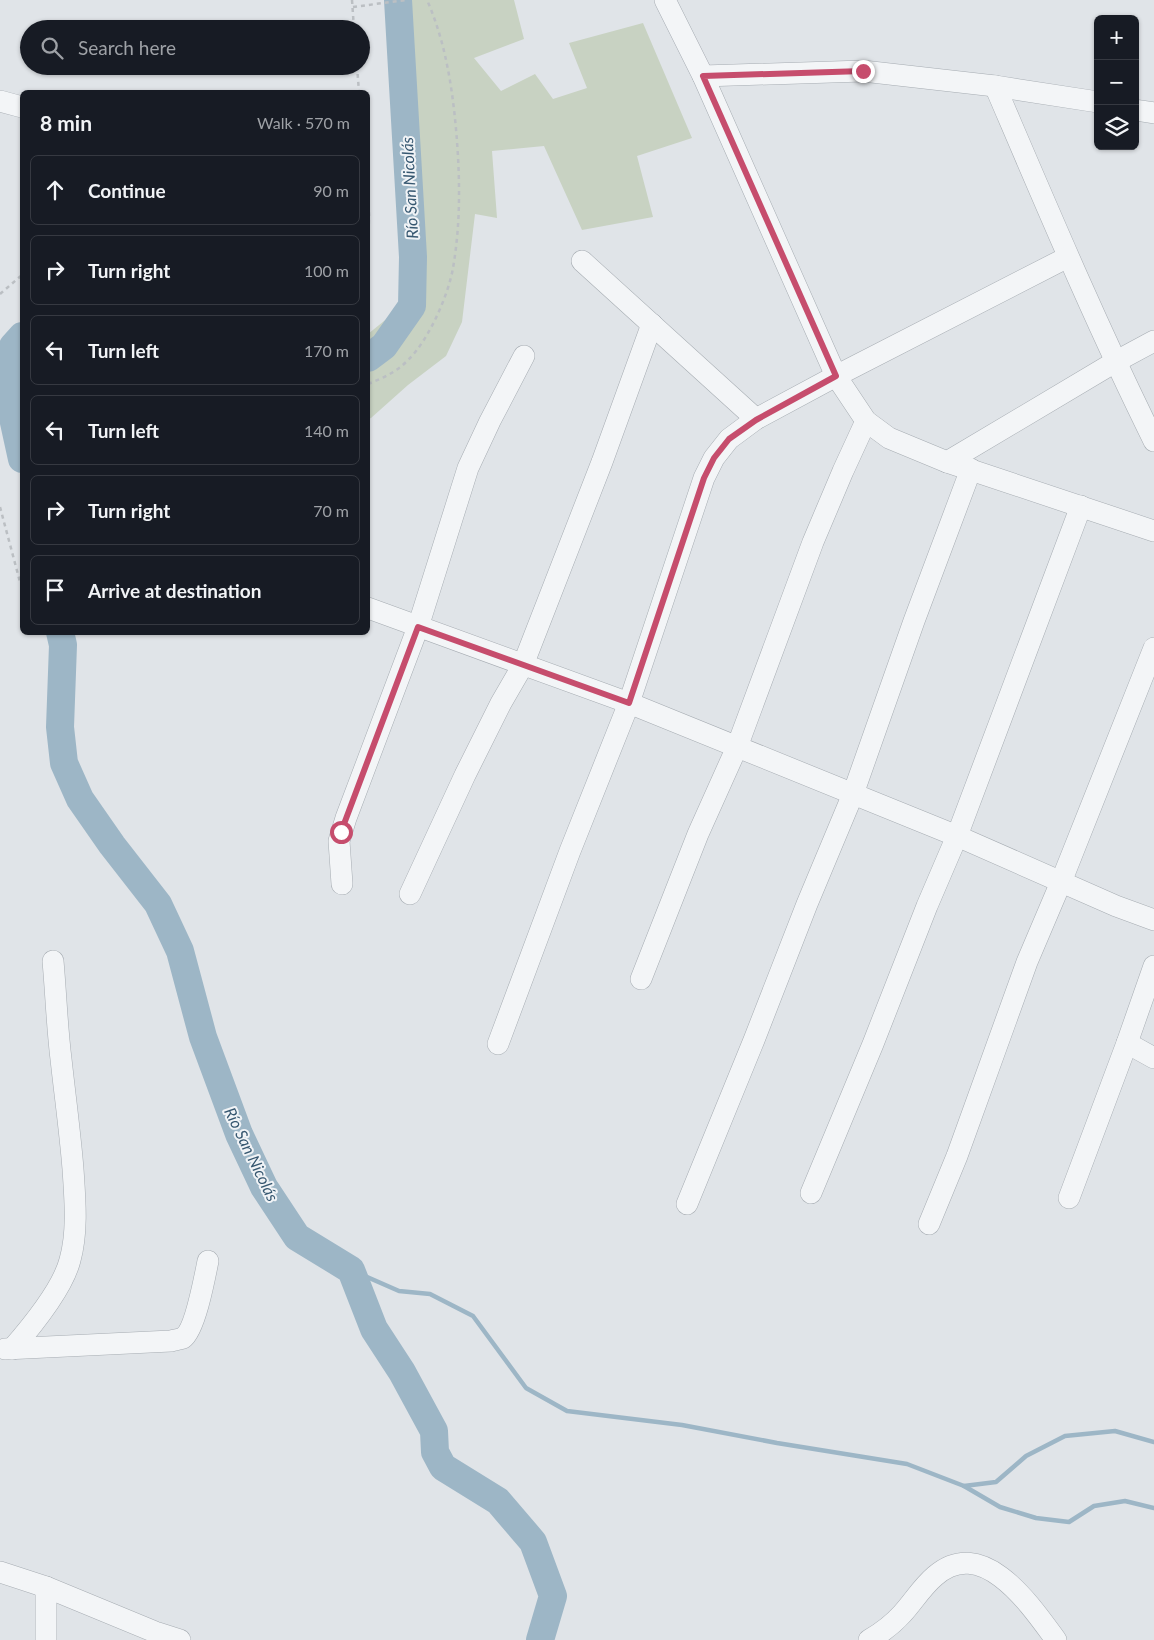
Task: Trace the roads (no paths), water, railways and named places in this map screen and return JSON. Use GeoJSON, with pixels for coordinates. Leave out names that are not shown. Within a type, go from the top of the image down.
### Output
{"type":"FeatureCollection","features":[{"type":"Feature","properties":{"kind":"street"},"geometry":{"type":"LineString","coordinates":[[665,0],[703,76],[836,376],[866,421],[889,438],[947,462],[1154,531]]}},
{"type":"Feature","properties":{"kind":"street"},"geometry":{"type":"LineString","coordinates":[[703,76],[863,71],[995,86],[1094,101]]}},
{"type":"Feature","properties":{"kind":"street"},"geometry":{"type":"LineString","coordinates":[[995,86],[1115,362],[1154,441]]}},
{"type":"Feature","properties":{"kind":"street"},"geometry":{"type":"LineString","coordinates":[[0,101],[20,106]]}},
{"type":"Feature","properties":{"kind":"street"},"geometry":{"type":"LineString","coordinates":[[1139,111],[1154,113]]}},
{"type":"Feature","properties":{"kind":"street"},"geometry":{"type":"LineString","coordinates":[[498,1044],[570,851],[629,703],[704,478],[714,458],[729,439],[756,420],[836,376],[1068,257]]}},
{"type":"Feature","properties":{"kind":"street"},"geometry":{"type":"LineString","coordinates":[[582,260],[756,420]]}},
{"type":"Feature","properties":{"kind":"street"},"geometry":{"type":"LineString","coordinates":[[410,894],[493,719],[523,665],[602,462],[652,324]]}},
{"type":"Feature","properties":{"kind":"street"},"geometry":{"type":"LineString","coordinates":[[947,462],[1115,362],[1154,341]]}},
{"type":"Feature","properties":{"kind":"street"},"geometry":{"type":"LineString","coordinates":[[342,884],[339,841],[341,832],[418,627],[468,468],[490,420],[524,356]]}},
{"type":"Feature","properties":{"kind":"street"},"geometry":{"type":"LineString","coordinates":[[641,979],[698,834],[737,747],[813,542],[866,421]]}},
{"type":"Feature","properties":{"kind":"street"},"geometry":{"type":"LineString","coordinates":[[687,1204],[853,794],[970,469]]}},
{"type":"Feature","properties":{"kind":"street"},"geometry":{"type":"LineString","coordinates":[[811,1193],[957,836],[1080,506]]}},
{"type":"Feature","properties":{"kind":"street"},"geometry":{"type":"LineString","coordinates":[[370,609],[629,703],[957,836],[1116,906],[1154,920]]}},
{"type":"Feature","properties":{"kind":"street"},"geometry":{"type":"LineString","coordinates":[[929,1224],[960,1147],[1028,962],[1154,648]]}},
{"type":"Feature","properties":{"kind":"street"},"geometry":{"type":"LineString","coordinates":[[6,1349],[29,1329],[48,1304],[70,1262],[75,1234],[75,1190],[60,1057],[53,961]]}},
{"type":"Feature","properties":{"kind":"street"},"geometry":{"type":"LineString","coordinates":[[1069,1198],[1154,966]]}},
{"type":"Feature","properties":{"kind":"street"},"geometry":{"type":"LineString","coordinates":[[1127,1043],[1154,1058]]}},
{"type":"Feature","properties":{"kind":"street"},"geometry":{"type":"LineString","coordinates":[[6,1349],[171,1341],[183,1338],[188,1333],[198,1307],[208,1261]]}},
{"type":"Feature","properties":{"kind":"street"},"geometry":{"type":"LineString","coordinates":[[869,1640],[901,1616],[935,1576],[952,1565],[969,1564],[990,1569],[1007,1581],[1024,1597],[1056,1640]]}},
{"type":"Feature","properties":{"kind":"street"},"geometry":{"type":"LineString","coordinates":[[0,1572],[46,1587],[155,1636],[180,1640]]}},
{"type":"Feature","properties":{"kind":"street"},"geometry":{"type":"LineString","coordinates":[[46,1587],[46,1640]]}},
{"type":"Feature","properties":{"kind":"waterway","name":"Río San Nicolás"},"geometry":{"type":"LineString","coordinates":[[370,356],[384,346],[412,306],[413,257],[398,0]]}},
{"type":"Feature","properties":{"kind":"waterway","name":"Río San Nicolás"},"geometry":{"type":"LineString","coordinates":[[20,338],[13,346],[6,386],[20,450]]}},
{"type":"Feature","properties":{"kind":"waterway","name":"Río San Nicolás"},"geometry":{"type":"LineString","coordinates":[[61,635],[63,645],[60,727],[64,763],[80,799],[112,845],[158,904],[180,951],[203,1037],[239,1134],[264,1187],[297,1237],[351,1270],[374,1329],[402,1372],[434,1431],[435,1452],[443,1467],[498,1501],[533,1542],[553,1596],[540,1640]]}},
{"type":"Feature","properties":{"kind":"waterway"},"geometry":{"type":"LineString","coordinates":[[351,1270],[399,1291],[430,1294],[473,1316],[526,1388],[567,1411],[682,1425],[777,1443],[907,1464],[964,1486],[996,1482],[1026,1456],[1065,1436],[1115,1431],[1154,1442]]}},
{"type":"Feature","properties":{"kind":"waterway"},"geometry":{"type":"LineString","coordinates":[[964,1486],[1000,1507],[1036,1518],[1069,1522],[1094,1506],[1125,1501],[1154,1508]]}}]}
